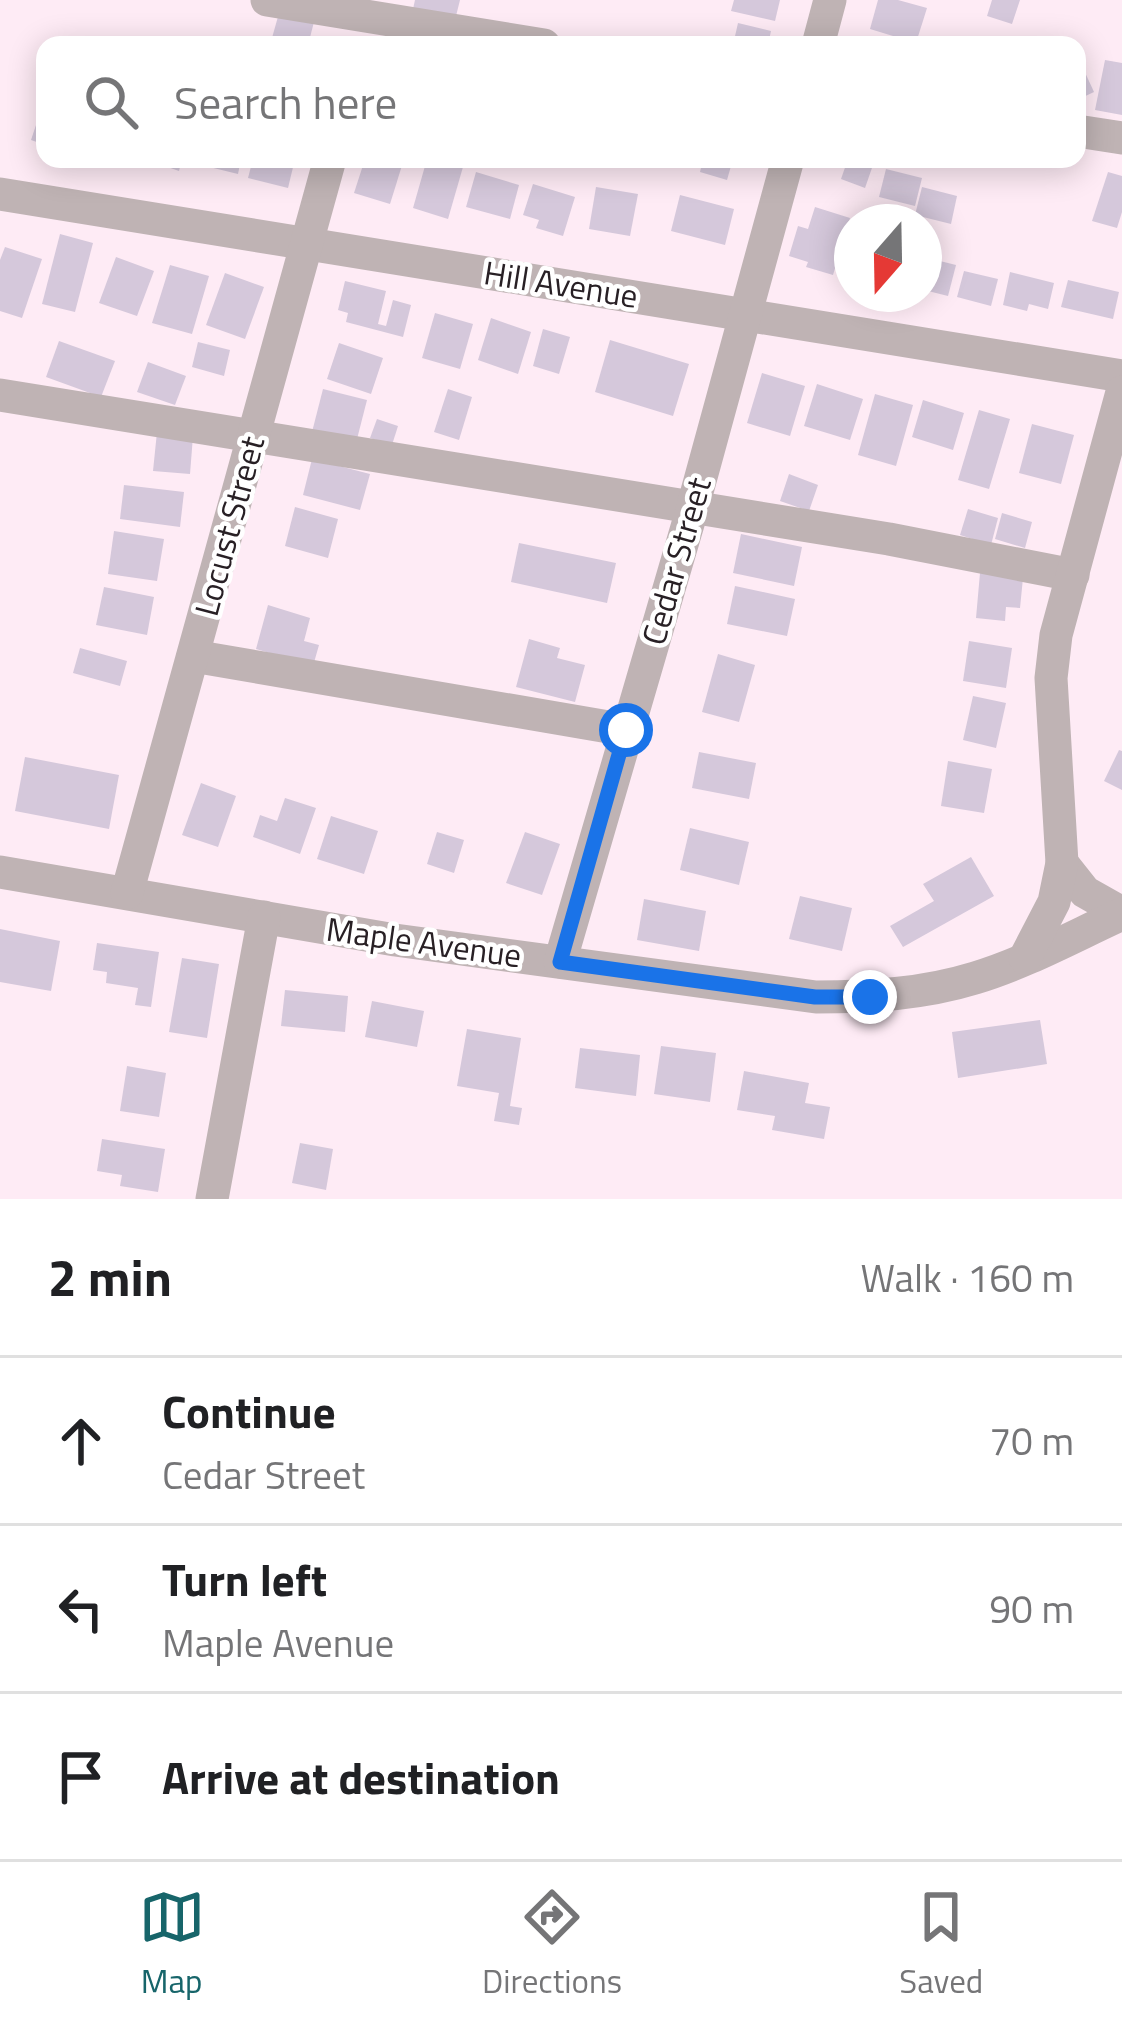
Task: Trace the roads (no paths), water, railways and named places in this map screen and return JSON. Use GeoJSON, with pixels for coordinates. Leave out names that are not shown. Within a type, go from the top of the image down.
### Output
{"type":"FeatureCollection","features":[{"type":"Feature","properties":{"kind":"street"},"geometry":{"type":"LineString","coordinates":[[267,0],[368,21],[478,36]]}},
{"type":"Feature","properties":{"kind":"street"},"geometry":{"type":"LineString","coordinates":[[820,36],[830,0]]}},
{"type":"Feature","properties":{"kind":"street"},"geometry":{"type":"LineString","coordinates":[[1086,132],[1122,138]]}},
{"type":"Feature","properties":{"kind":"street","name":"Locust Street"},"geometry":{"type":"LineString","coordinates":[[128,893],[327,168]]}},
{"type":"Feature","properties":{"kind":"street","name":"Cedar Street"},"geometry":{"type":"LineString","coordinates":[[560,962],[786,168]]}},
{"type":"Feature","properties":{"kind":"street","name":"Hill Avenue"},"geometry":{"type":"LineString","coordinates":[[0,194],[1122,376]]}},
{"type":"Feature","properties":{"kind":"street"},"geometry":{"type":"LineString","coordinates":[[1025,958],[1054,902],[1062,862],[1051,679],[1056,634],[1122,392]]}},
{"type":"Feature","properties":{"kind":"street"},"geometry":{"type":"LineString","coordinates":[[0,395],[952,550],[1073,575]]}},
{"type":"Feature","properties":{"kind":"street"},"geometry":{"type":"LineString","coordinates":[[193,656],[626,730]]}},
{"type":"Feature","properties":{"kind":"street"},"geometry":{"type":"LineString","coordinates":[[1062,862],[1084,892],[1122,913]]}},
{"type":"Feature","properties":{"kind":"street","name":"Maple Avenue"},"geometry":{"type":"LineString","coordinates":[[0,872],[264,917],[815,997],[924,991],[976,978],[1122,913]]}},
{"type":"Feature","properties":{"kind":"street"},"geometry":{"type":"LineString","coordinates":[[212,1199],[264,917]]}}]}
